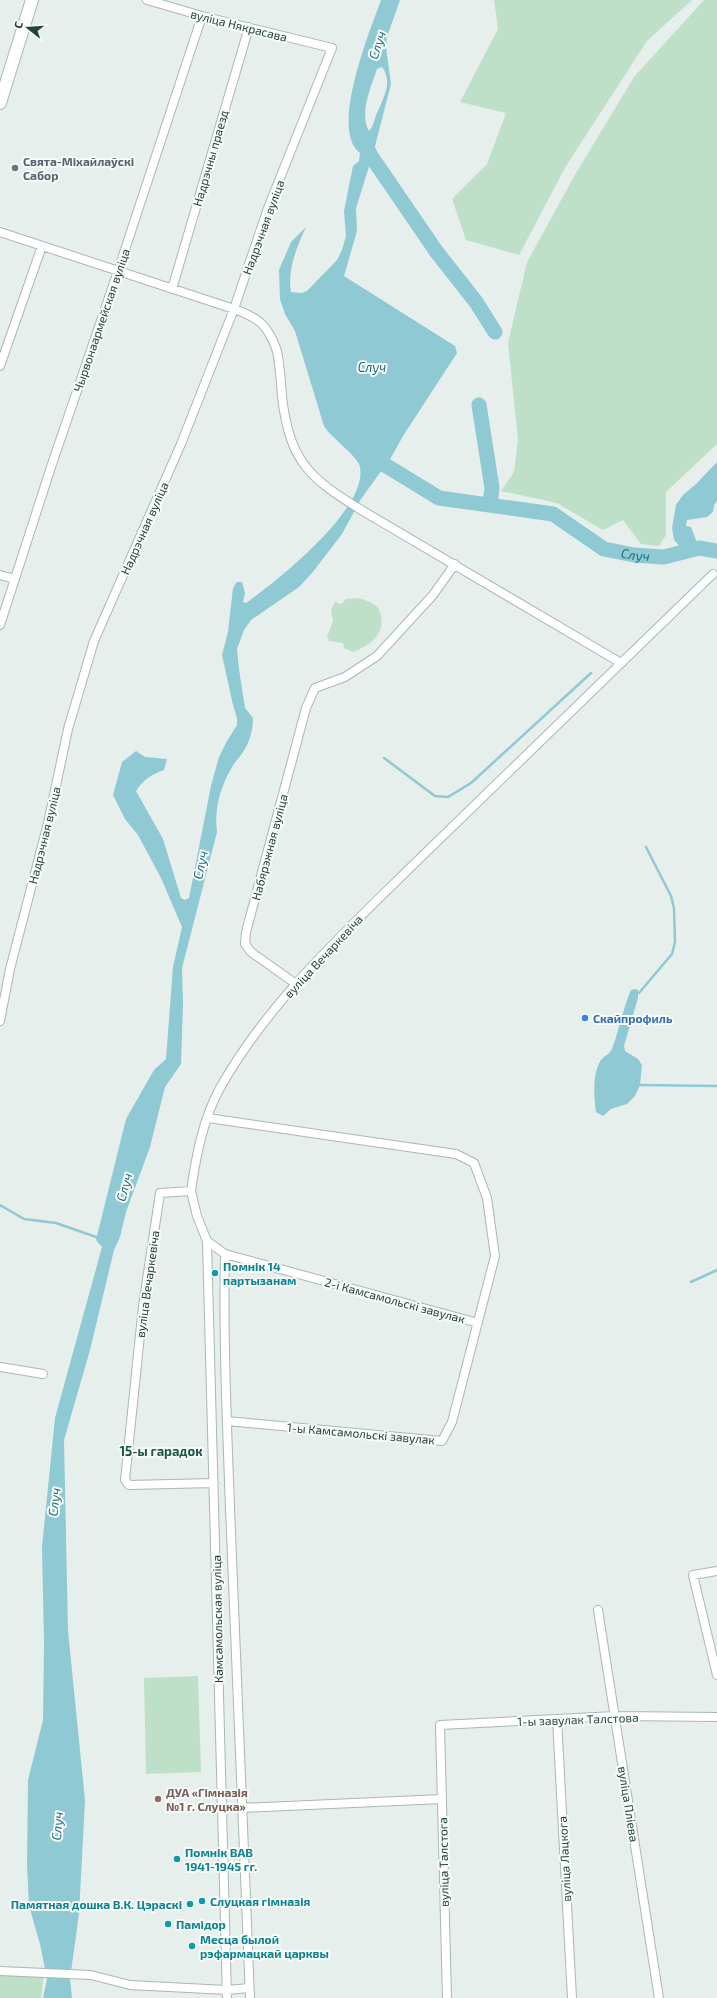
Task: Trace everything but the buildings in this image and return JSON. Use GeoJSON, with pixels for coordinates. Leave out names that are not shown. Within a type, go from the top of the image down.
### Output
{"type":"FeatureCollection","features":[{"type":"Feature","properties":{"kind":"main road"},"geometry":{"type":"LineString","coordinates":[[0,103],[32,0]]}},
{"type":"Feature","properties":{"kind":"street","name":"вуліца Някрасава"},"geometry":{"type":"LineString","coordinates":[[147,0],[202,16],[332,48]]}},
{"type":"Feature","properties":{"kind":"street","name":"Чырвонаармейская вуліца"},"geometry":{"type":"LineString","coordinates":[[0,625],[54,456],[118,271],[202,16]]}},
{"type":"Feature","properties":{"kind":"street","name":"Надрэчны праезд"},"geometry":{"type":"LineString","coordinates":[[172,289],[249,27]]}},
{"type":"Feature","properties":{"kind":"street","name":"Надрэчная вуліца"},"geometry":{"type":"LineString","coordinates":[[0,1021],[10,969],[48,823],[68,729],[94,641],[181,444],[234,309],[268,208],[332,48]]}},
{"type":"Feature","properties":{"kind":"street"},"geometry":{"type":"LineString","coordinates":[[0,232],[252,315],[260,320],[273,339],[280,364],[288,430],[294,448],[301,462],[315,478],[344,500],[621,663],[712,574]]}},
{"type":"Feature","properties":{"kind":"street"},"geometry":{"type":"LineString","coordinates":[[0,366],[42,246]]}},
{"type":"Feature","properties":{"kind":"street","name":"Набярэжная вуліца"},"geometry":{"type":"LineString","coordinates":[[296,984],[251,952],[245,944],[246,932],[296,740],[306,708],[315,688],[345,677],[377,656],[433,595],[455,564]]}},
{"type":"Feature","properties":{"kind":"street"},"geometry":{"type":"LineString","coordinates":[[0,575],[15,579]]}},
{"type":"Feature","properties":{"kind":"street","name":"вуліца Вечаркевіча"},"geometry":{"type":"LineString","coordinates":[[214,1483],[129,1485],[125,1480],[143,1306],[160,1194],[191,1190],[196,1156],[208,1118],[220,1089],[274,1008],[356,920],[621,663]]}},
{"type":"Feature","properties":{"kind":"street","name":"2-і Камсамольскі завулак"},"geometry":{"type":"LineString","coordinates":[[207,1241],[225,1254],[478,1323],[494,1256],[487,1198],[474,1163],[456,1154],[208,1118]]}},
{"type":"Feature","properties":{"kind":"street"},"geometry":{"type":"LineString","coordinates":[[191,1190],[197,1216],[207,1241]]}},
{"type":"Feature","properties":{"kind":"street","name":"Камсамольская вуліца"},"geometry":{"type":"LineString","coordinates":[[207,1241],[227,1994]]}},
{"type":"Feature","properties":{"kind":"street","name":"Камсамольская вуліца"},"geometry":{"type":"LineString","coordinates":[[225,1254],[224,1307],[227,1421],[241,1808],[250,1998]]}},
{"type":"Feature","properties":{"kind":"street","name":"1-ы Камсамольскі завулак"},"geometry":{"type":"LineString","coordinates":[[227,1421],[442,1440],[452,1422],[478,1323]]}},
{"type":"Feature","properties":{"kind":"street"},"geometry":{"type":"LineString","coordinates":[[0,1367],[43,1374]]}},
{"type":"Feature","properties":{"kind":"street"},"geometry":{"type":"LineString","coordinates":[[717,1571],[693,1575],[717,1674]]}},
{"type":"Feature","properties":{"kind":"street","name":"вуліца Пліева"},"geometry":{"type":"LineString","coordinates":[[598,1610],[659,1998]]}},
{"type":"Feature","properties":{"kind":"street","name":"1-ы завулак Талстова"},"geometry":{"type":"LineString","coordinates":[[440,1725],[615,1716],[717,1717]]}},
{"type":"Feature","properties":{"kind":"street","name":"вуліца Лацкога"},"geometry":{"type":"LineString","coordinates":[[557,1719],[572,1998]]}},
{"type":"Feature","properties":{"kind":"street","name":"вуліца Талстога"},"geometry":{"type":"LineString","coordinates":[[440,1725],[447,1998]]}},
{"type":"Feature","properties":{"kind":"street"},"geometry":{"type":"LineString","coordinates":[[241,1808],[442,1799]]}},
{"type":"Feature","properties":{"kind":"street"},"geometry":{"type":"LineString","coordinates":[[0,1970],[91,1975],[130,1985],[227,1994],[249,1988]]}},
{"type":"Feature","properties":{"kind":"green space"},"geometry":{"type":"Polygon","coordinates":[[[494,0],[692,0],[647,41],[566,166],[519,255],[466,240],[452,199],[487,164],[506,113],[460,102],[498,29],[494,0]]]}},
{"type":"Feature","properties":{"kind":"green space"},"geometry":{"type":"Polygon","coordinates":[[[704,0],[717,0],[717,444],[666,492],[666,535],[659,546],[641,544],[623,520],[603,530],[557,503],[501,491],[514,472],[518,440],[508,343],[527,262],[576,173],[634,77],[704,0]]]}},
{"type":"Feature","properties":{"kind":"green space"},"geometry":{"type":"Polygon","coordinates":[[[359,598],[366,600],[378,608],[382,623],[378,634],[370,643],[353,652],[344,648],[343,643],[329,641],[327,637],[333,621],[331,610],[335,602],[341,604],[346,599],[359,598]]]}},
{"type":"Feature","properties":{"kind":"green space"},"geometry":{"type":"Polygon","coordinates":[[[198,1676],[201,1772],[146,1774],[144,1678],[198,1676]]]}},
{"type":"Feature","properties":{"kind":"green space"},"geometry":{"type":"Polygon","coordinates":[[[0,1973],[44,1975],[41,1998],[0,1998],[0,1973]]]}},
{"type":"Feature","properties":{"kind":"water","name":"Случ"},"geometry":{"type":"Polygon","coordinates":[[[381,0],[400,0],[387,37],[386,47],[391,84],[373,154],[356,208],[357,231],[344,276],[455,346],[457,353],[403,436],[392,456],[361,499],[342,534],[312,573],[299,587],[251,620],[244,630],[237,649],[245,708],[253,718],[252,728],[246,746],[228,775],[221,791],[216,815],[217,832],[182,968],[183,1003],[181,1064],[165,1087],[150,1147],[126,1212],[120,1237],[114,1250],[90,1350],[64,1440],[68,1631],[85,1800],[79,1914],[70,1979],[72,1998],[43,1998],[47,1979],[40,1944],[29,1906],[27,1864],[28,1780],[43,1720],[44,1644],[42,1547],[55,1418],[102,1247],[96,1240],[126,1119],[154,1070],[166,1059],[173,967],[182,927],[161,878],[138,835],[125,819],[113,795],[122,762],[136,751],[145,757],[167,759],[164,770],[148,778],[136,791],[163,839],[181,898],[185,900],[189,898],[211,786],[219,757],[237,725],[237,718],[222,655],[228,632],[233,588],[237,582],[242,582],[245,593],[243,602],[246,603],[260,593],[298,561],[336,523],[350,503],[359,484],[360,467],[355,458],[324,426],[295,331],[285,314],[280,299],[279,270],[291,242],[306,227],[296,250],[290,275],[291,292],[301,293],[307,291],[337,260],[342,250],[346,236],[344,211],[353,166],[359,161],[360,153],[352,141],[349,124],[350,103],[361,56],[381,0]],[[382,67],[377,69],[369,92],[365,116],[369,131],[385,94],[387,78],[382,67]]]}},
{"type":"Feature","properties":{"kind":"water"},"geometry":{"type":"Polygon","coordinates":[[[717,462],[717,501],[714,505],[713,512],[707,517],[687,520],[686,526],[691,527],[699,548],[685,552],[674,540],[672,528],[676,505],[683,495],[717,462]]]}},
{"type":"Feature","properties":{"kind":"water"},"geometry":{"type":"Polygon","coordinates":[[[631,990],[638,990],[638,998],[624,1046],[625,1051],[638,1059],[642,1065],[640,1085],[635,1096],[627,1104],[611,1109],[603,1116],[596,1112],[594,1092],[596,1072],[601,1060],[612,1049],[628,997],[631,990]]]}},
{"type":"Feature","properties":{"kind":"waterway"},"geometry":{"type":"LineString","coordinates":[[364,142],[371,156],[436,251],[476,302],[495,332]]}},
{"type":"Feature","properties":{"kind":"waterway"},"geometry":{"type":"LineString","coordinates":[[479,405],[492,488],[490,504]]}},
{"type":"Feature","properties":{"kind":"waterway","name":"Случ"},"geometry":{"type":"LineString","coordinates":[[377,447],[385,465],[439,498],[553,514],[604,549],[634,555],[664,557],[699,548],[717,551]]}},
{"type":"Feature","properties":{"kind":"waterway"},"geometry":{"type":"LineString","coordinates":[[384,758],[435,796],[448,797],[471,783],[591,673]]}},
{"type":"Feature","properties":{"kind":"waterway"},"geometry":{"type":"LineString","coordinates":[[639,993],[672,954],[675,942],[674,908],[671,896],[646,847]]}},
{"type":"Feature","properties":{"kind":"waterway"},"geometry":{"type":"LineString","coordinates":[[640,1085],[717,1086]]}},
{"type":"Feature","properties":{"kind":"waterway"},"geometry":{"type":"LineString","coordinates":[[0,1205],[24,1219],[56,1223],[99,1238]]}},
{"type":"Feature","properties":{"kind":"waterway"},"geometry":{"type":"LineString","coordinates":[[691,1282],[717,1270]]}},
{"type":"Feature","properties":{"kind":"place","name":"Свята-Міхайлаўскі Сабор"},"geometry":{"type":"Point","coordinates":[15,168]}},
{"type":"Feature","properties":{"kind":"place","name":"Скайпрофиль"},"geometry":{"type":"Point","coordinates":[585,1018]}},
{"type":"Feature","properties":{"kind":"place","name":"Помнік 14 партызанам"},"geometry":{"type":"Point","coordinates":[215,1273]}},
{"type":"Feature","properties":{"kind":"place","name":"ДУА «Гімназія №1 г. Слуцка»"},"geometry":{"type":"Point","coordinates":[158,1799]}},
{"type":"Feature","properties":{"kind":"place","name":"Помнік ВАВ 1941-1945 гг."},"geometry":{"type":"Point","coordinates":[177,1859]}},
{"type":"Feature","properties":{"kind":"place","name":"Слуцкая гімназія"},"geometry":{"type":"Point","coordinates":[202,1901]}},
{"type":"Feature","properties":{"kind":"place","name":"Памятная дошка В.К. Цэраскі"},"geometry":{"type":"Point","coordinates":[190,1904]}},
{"type":"Feature","properties":{"kind":"place","name":"Памідор"},"geometry":{"type":"Point","coordinates":[168,1924]}},
{"type":"Feature","properties":{"kind":"place","name":"Месца былой рэфармацкай царквы"},"geometry":{"type":"Point","coordinates":[192,1946]}},
{"type":"Feature","properties":{"kind":"district","name":"15-ы гарадок"},"geometry":{"type":"Point","coordinates":[161,1451]}}]}
